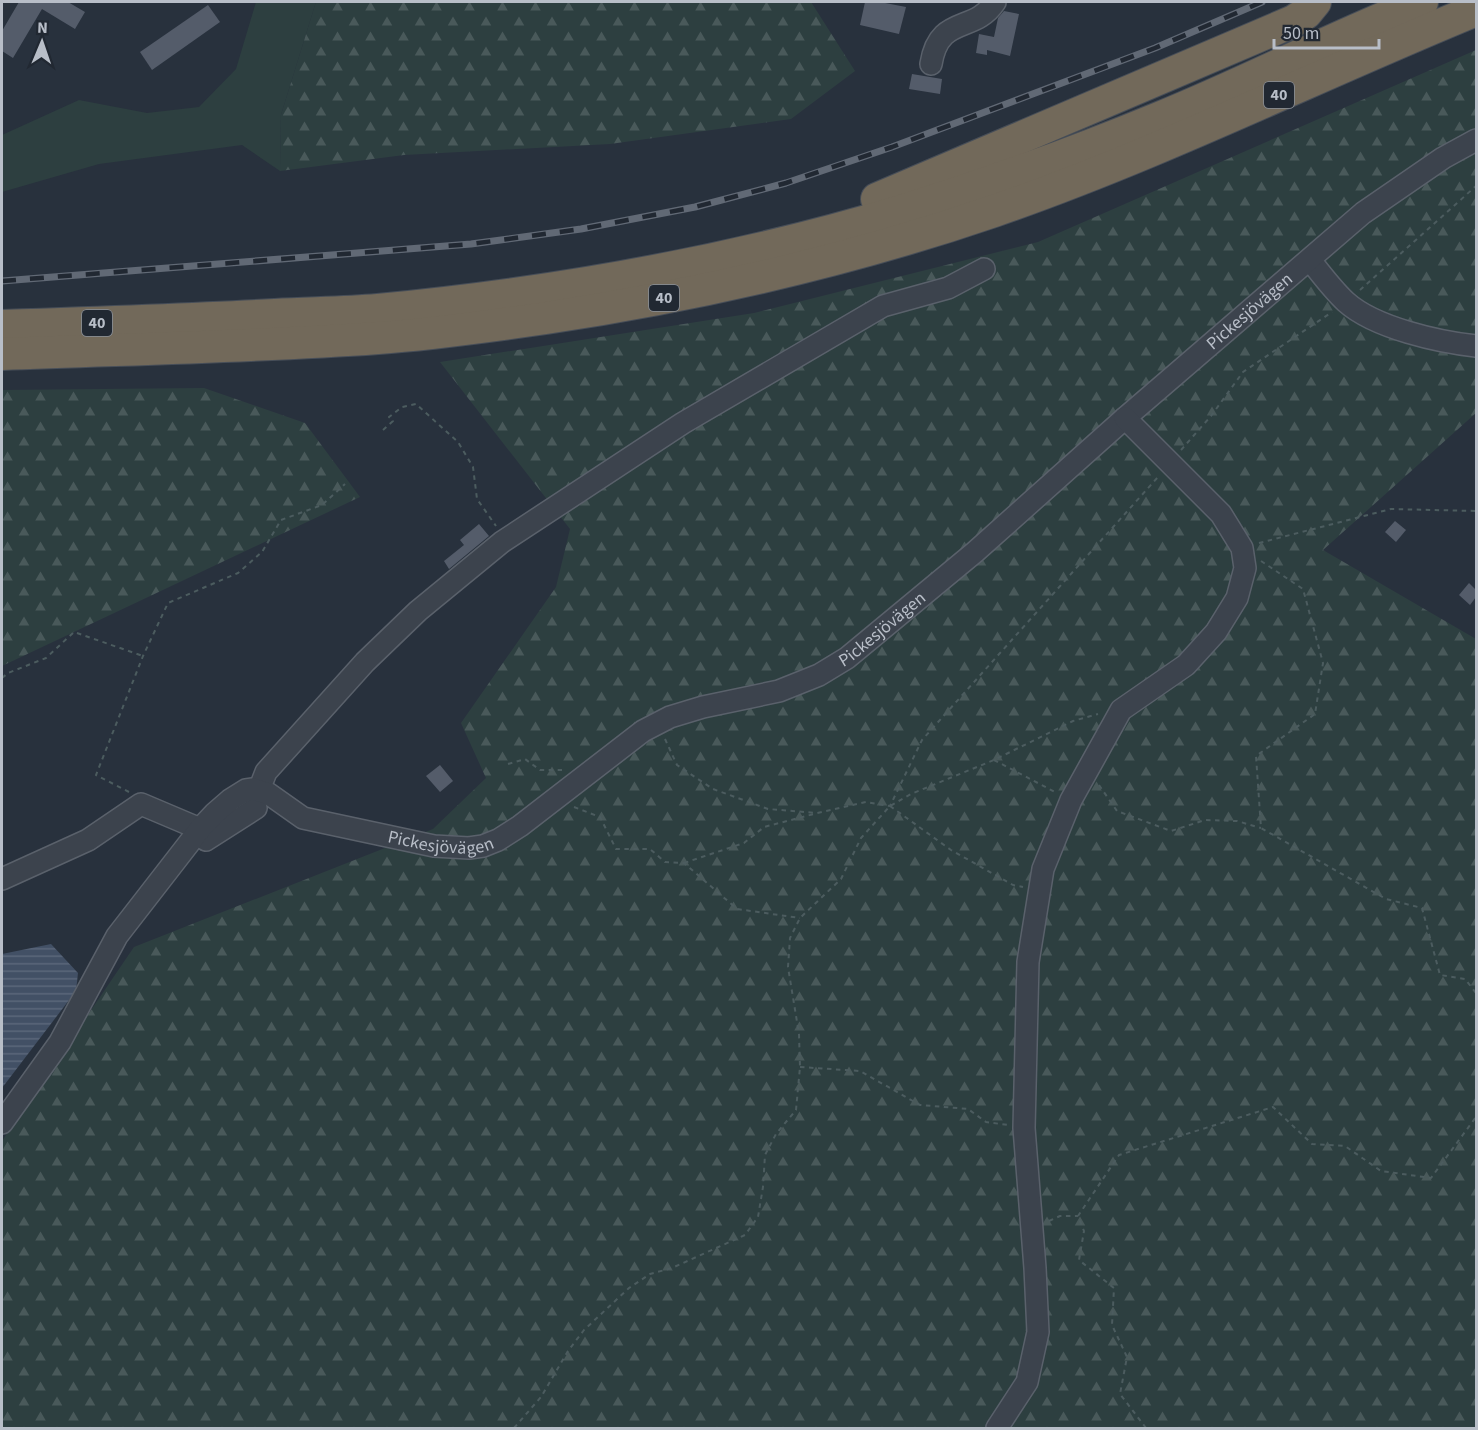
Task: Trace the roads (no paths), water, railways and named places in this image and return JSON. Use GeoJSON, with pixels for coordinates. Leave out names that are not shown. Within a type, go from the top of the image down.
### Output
{"type":"FeatureCollection","features":[{"type":"Feature","properties":{"kind":"highway"},"geometry":{"type":"LineString","coordinates":[[651,272],[865,204],[1294,21],[1316,2]]}},
{"type":"Feature","properties":{"kind":"highway","name":"40"},"geometry":{"type":"LineString","coordinates":[[2,326],[193,320],[375,310],[546,290],[701,263],[816,235],[980,185],[1161,118],[1362,26],[1422,2]]}},
{"type":"Feature","properties":{"kind":"highway","name":"40"},"geometry":{"type":"LineString","coordinates":[[2,354],[194,348],[380,338],[474,328],[585,312],[708,290],[826,262],[992,212],[1171,143],[1476,10]]}},
{"type":"Feature","properties":{"kind":"street"},"geometry":{"type":"LineString","coordinates":[[931,64],[933,50],[938,40],[947,31],[981,16],[995,2]]}},
{"type":"Feature","properties":{"kind":"street","name":"Pickesjövägen"},"geometry":{"type":"LineString","coordinates":[[258,799],[268,794],[303,818],[395,839],[453,848],[483,846],[498,840],[520,826],[643,731],[657,723],[702,707],[779,691],[819,675],[847,658],[975,552],[1125,418],[1363,213],[1443,158],[1476,140]]}},
{"type":"Feature","properties":{"kind":"street"},"geometry":{"type":"LineString","coordinates":[[1310,260],[1347,302],[1393,327],[1454,344],[1476,346]]}},
{"type":"Feature","properties":{"kind":"street"},"geometry":{"type":"LineString","coordinates":[[2,1124],[60,1042],[117,936],[200,829],[215,813],[246,790],[258,799],[266,772],[365,662],[418,611],[502,542],[683,423],[883,306],[948,288],[984,269]]}},
{"type":"Feature","properties":{"kind":"street"},"geometry":{"type":"LineString","coordinates":[[998,1428],[1026,1382],[1038,1332],[1024,1128],[1028,962],[1043,869],[1071,800],[1121,710],[1186,665],[1216,632],[1237,598],[1245,568],[1242,548],[1221,514],[1125,418]]}},
{"type":"Feature","properties":{"kind":"street"},"geometry":{"type":"LineString","coordinates":[[2,879],[88,840],[141,804],[200,829]]}},
{"type":"Feature","properties":{"kind":"water"},"geometry":{"type":"Polygon","coordinates":[[[51,944],[78,973],[76,991],[2,1088],[2,954],[51,944]]]}},
{"type":"Feature","properties":{"kind":"railway"},"geometry":{"type":"LineString","coordinates":[[2,281],[471,244],[581,229],[695,207],[786,183],[892,147],[1155,48],[1262,2]]}}]}
